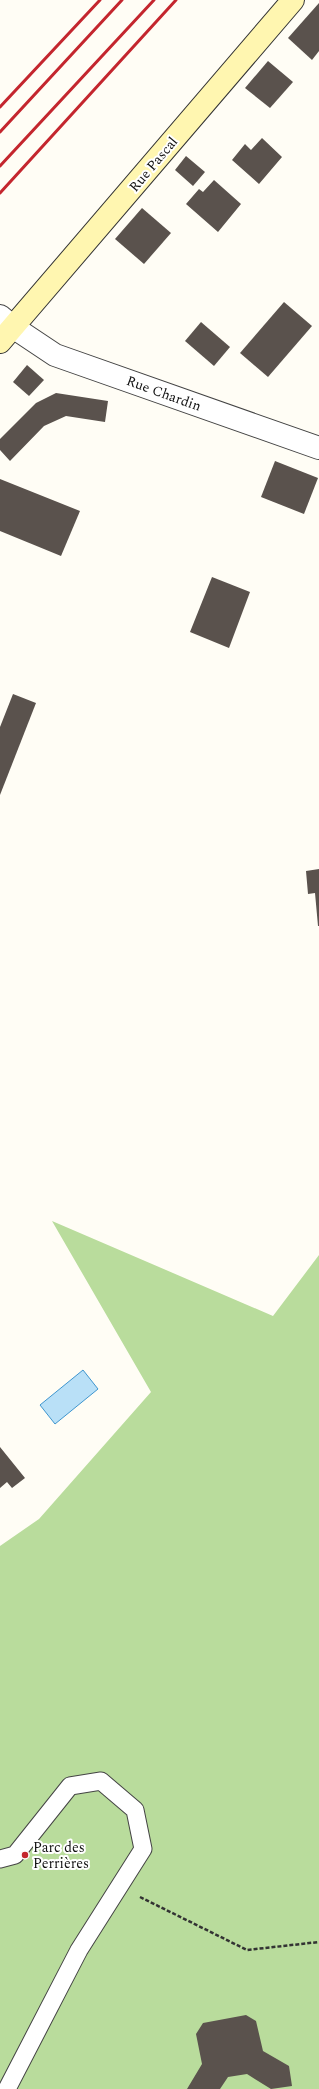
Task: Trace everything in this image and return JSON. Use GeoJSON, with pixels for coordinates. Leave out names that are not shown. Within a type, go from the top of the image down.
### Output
{"type":"FeatureCollection","features":[{"type":"Feature","properties":{"kind":"main road","name":"Rue Pascal"},"geometry":{"type":"LineString","coordinates":[[4,329],[293,0]]}},
{"type":"Feature","properties":{"kind":"street","name":"Rue Chardin"},"geometry":{"type":"LineString","coordinates":[[4,329],[55,355],[319,448]]}},
{"type":"Feature","properties":{"kind":"lane"},"geometry":{"type":"LineString","coordinates":[[0,1860],[15,1855],[70,1786],[101,1781],[135,1810],[143,1849],[79,1950],[7,2089]]}},
{"type":"Feature","properties":{"kind":"path"},"geometry":{"type":"LineString","coordinates":[[120,1887],[247,1950],[319,1942]]}},
{"type":"Feature","properties":{"kind":"green space"},"geometry":{"type":"Polygon","coordinates":[[[52,1221],[273,1316],[319,1255],[319,2089],[0,2089],[0,1546],[39,1519],[151,1392],[52,1221]]]}},
{"type":"Feature","properties":{"kind":"water"},"geometry":{"type":"Polygon","coordinates":[[[83,1370],[98,1389],[55,1424],[40,1405],[83,1370]]]}},
{"type":"Feature","properties":{"kind":"building"},"geometry":{"type":"Polygon","coordinates":[[[319,3],[319,51],[312,60],[288,38],[319,3]]]}},
{"type":"Feature","properties":{"kind":"building"},"geometry":{"type":"Polygon","coordinates":[[[268,61],[293,82],[270,108],[245,88],[268,61]]]}},
{"type":"Feature","properties":{"kind":"building"},"geometry":{"type":"Polygon","coordinates":[[[262,138],[282,157],[259,184],[232,160],[245,144],[251,150],[262,138]]]}},
{"type":"Feature","properties":{"kind":"building"},"geometry":{"type":"Polygon","coordinates":[[[186,156],[205,172],[193,186],[175,170],[186,156]]]}},
{"type":"Feature","properties":{"kind":"building"},"geometry":{"type":"Polygon","coordinates":[[[214,180],[241,204],[218,232],[186,204],[199,189],[203,192],[214,180]]]}},
{"type":"Feature","properties":{"kind":"building"},"geometry":{"type":"Polygon","coordinates":[[[142,208],[171,233],[144,264],[115,239],[142,208]]]}},
{"type":"Feature","properties":{"kind":"building"},"geometry":{"type":"Polygon","coordinates":[[[284,302],[312,326],[268,377],[240,353],[284,302]]]}},
{"type":"Feature","properties":{"kind":"building"},"geometry":{"type":"Polygon","coordinates":[[[201,322],[230,347],[214,366],[185,341],[201,322]]]}},
{"type":"Feature","properties":{"kind":"building"},"geometry":{"type":"Polygon","coordinates":[[[27,365],[44,380],[29,396],[13,382],[27,365]]]}},
{"type":"Feature","properties":{"kind":"building"},"geometry":{"type":"Polygon","coordinates":[[[56,393],[108,401],[105,422],[66,416],[44,426],[10,461],[0,450],[0,439],[36,403],[56,393]]]}},
{"type":"Feature","properties":{"kind":"building"},"geometry":{"type":"Polygon","coordinates":[[[275,461],[318,478],[304,514],[261,497],[275,461]]]}},
{"type":"Feature","properties":{"kind":"building"},"geometry":{"type":"Polygon","coordinates":[[[0,479],[80,511],[61,556],[0,531],[0,479]]]}},
{"type":"Feature","properties":{"kind":"building"},"geometry":{"type":"Polygon","coordinates":[[[212,577],[250,592],[229,648],[190,632],[212,577]]]}},
{"type":"Feature","properties":{"kind":"building"},"geometry":{"type":"Polygon","coordinates":[[[13,694],[36,703],[0,795],[0,727],[13,694]]]}},
{"type":"Feature","properties":{"kind":"building"},"geometry":{"type":"Polygon","coordinates":[[[319,869],[318,926],[315,893],[308,894],[306,871],[319,869]]]}},
{"type":"Feature","properties":{"kind":"building"},"geometry":{"type":"Polygon","coordinates":[[[0,1447],[25,1478],[12,1488],[7,1482],[0,1488],[0,1447]]]}},
{"type":"Feature","properties":{"kind":"building"},"geometry":{"type":"Polygon","coordinates":[[[246,2015],[256,2021],[263,2051],[289,2066],[292,2086],[271,2089],[247,2074],[228,2077],[220,2089],[187,2089],[202,2064],[196,2034],[203,2023],[246,2015]]]}},
{"type":"Feature","properties":{"kind":"railway"},"geometry":{"type":"LineString","coordinates":[[0,107],[100,0]]}},
{"type":"Feature","properties":{"kind":"railway"},"geometry":{"type":"LineString","coordinates":[[0,132],[122,0]]}},
{"type":"Feature","properties":{"kind":"railway"},"geometry":{"type":"LineString","coordinates":[[0,166],[154,0]]}},
{"type":"Feature","properties":{"kind":"railway"},"geometry":{"type":"LineString","coordinates":[[0,193],[176,0]]}},
{"type":"Feature","properties":{"kind":"place","name":"Parc des Perrières"},"geometry":{"type":"Point","coordinates":[25,1855]}}]}
